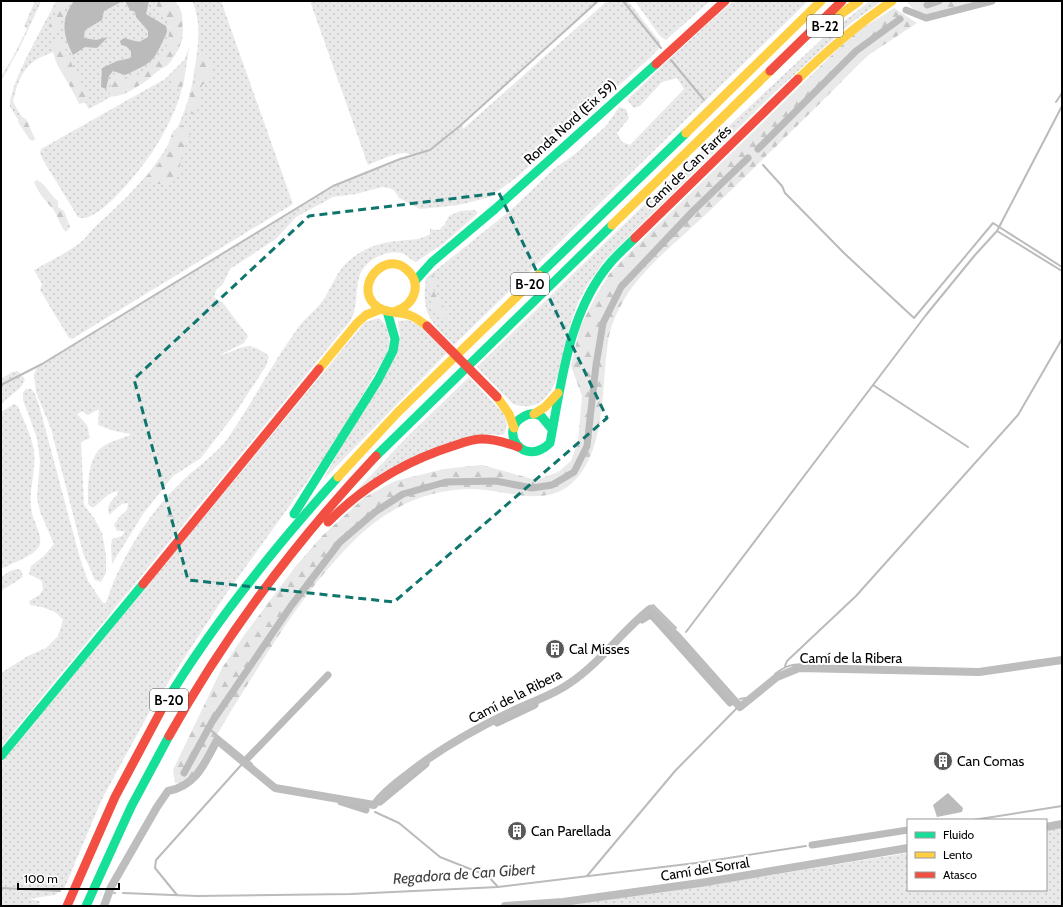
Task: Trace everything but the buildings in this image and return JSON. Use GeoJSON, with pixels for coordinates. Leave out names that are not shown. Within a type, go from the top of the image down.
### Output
{"type":"FeatureCollection","features":[{"type":"Feature","properties":{"kind":"main road","name":"Ronda Nord (Eix 59)"},"geometry":{"type":"LineString","coordinates":[[415,281],[432,262],[495,209],[725,1]]}},
{"type":"Feature","properties":{"kind":"main road","name":"B-20"},"geometry":{"type":"LineString","coordinates":[[67,906],[104,819],[142,745],[180,682],[216,627],[278,545],[332,482],[398,412],[821,1]]}},
{"type":"Feature","properties":{"kind":"main road","name":"B-20"},"geometry":{"type":"LineString","coordinates":[[86,906],[120,826],[194,691],[254,602],[308,532],[351,482],[402,429],[842,1]]}},
{"type":"Feature","properties":{"kind":"main road","name":"B-22"},"geometry":{"type":"LineString","coordinates":[[791,52],[859,1]]}},
{"type":"Feature","properties":{"kind":"main road","name":"Camí de Can Farrés"},"geometry":{"type":"LineString","coordinates":[[551,428],[568,350],[579,315],[594,286],[611,262],[829,49],[860,23],[892,1]]}},
{"type":"Feature","properties":{"kind":"main road"},"geometry":{"type":"LineString","coordinates":[[357,323],[368,292],[369,279],[380,267],[393,264],[406,268],[432,262]]}},
{"type":"Feature","properties":{"kind":"main road"},"geometry":{"type":"LineString","coordinates":[[406,268],[415,281],[415,295],[419,313],[427,326]]}},
{"type":"Feature","properties":{"kind":"main road"},"geometry":{"type":"LineString","coordinates":[[368,292],[372,302],[388,311],[415,318],[427,326],[497,397],[509,414],[514,428],[513,438],[518,447]]}},
{"type":"Feature","properties":{"kind":"main road"},"geometry":{"type":"LineString","coordinates":[[1,756],[357,323],[366,315],[408,306],[415,295]]}},
{"type":"Feature","properties":{"kind":"main road"},"geometry":{"type":"LineString","coordinates":[[278,545],[298,509],[378,380],[392,351],[395,339],[388,311]]}},
{"type":"Feature","properties":{"kind":"main road"},"geometry":{"type":"LineString","coordinates":[[514,428],[519,420],[545,407],[558,392]]}},
{"type":"Feature","properties":{"kind":"main road"},"geometry":{"type":"LineString","coordinates":[[254,602],[339,510],[370,486],[398,469],[429,454],[482,439],[498,440],[531,453],[543,450],[551,440],[551,428],[545,419],[515,410],[497,397]]}},
{"type":"Feature","properties":{"kind":"street","name":"Camí de la Ribera"},"geometry":{"type":"LineString","coordinates":[[104,906],[111,887],[157,807],[168,791],[183,787],[196,778],[217,740],[275,788],[374,805],[391,787],[436,752],[498,718],[570,683],[601,657],[638,618],[650,609],[677,636],[740,707],[777,677],[798,668],[979,672],[1062,660]]}},
{"type":"Feature","properties":{"kind":"street"},"geometry":{"type":"LineString","coordinates":[[1047,826],[1062,824]]}},
{"type":"Feature","properties":{"kind":"street","name":"Camí del Sorral"},"geometry":{"type":"LineString","coordinates":[[505,906],[563,902],[692,884],[907,848]]}},
{"type":"Feature","properties":{"kind":"highlighted area"},"geometry":{"type":"Polygon","coordinates":[[[499,193],[607,418],[394,602],[188,580],[134,379],[309,216],[499,193]]]}},
{"type":"Feature","properties":{"kind":"green space"},"geometry":{"type":"Polygon","coordinates":[[[35,1],[40,1],[40,4],[19,49],[1,81],[1,77],[27,29],[24,26],[35,1]]]}},
{"type":"Feature","properties":{"kind":"green space"},"geometry":{"type":"Polygon","coordinates":[[[55,1],[69,1],[59,28],[54,36],[48,29],[52,17],[55,17],[55,1]]]}},
{"type":"Feature","properties":{"kind":"green space"},"geometry":{"type":"Polygon","coordinates":[[[56,1],[172,1],[182,27],[182,41],[168,65],[89,109],[53,52],[36,60],[21,77],[13,102],[35,139],[32,141],[10,107],[11,97],[28,54],[56,1]]]}},
{"type":"Feature","properties":{"kind":"green space"},"geometry":{"type":"Polygon","coordinates":[[[154,1],[175,1],[179,7],[182,14],[183,23],[180,45],[169,60],[149,78],[127,92],[118,96],[110,96],[111,79],[115,74],[121,74],[126,79],[140,74],[157,62],[169,42],[168,22],[162,16],[154,1]]]}},
{"type":"Feature","properties":{"kind":"green space"},"geometry":{"type":"Polygon","coordinates":[[[192,1],[221,1],[293,204],[72,339],[69,338],[40,290],[42,284],[34,270],[76,246],[83,240],[135,189],[164,152],[185,110],[192,86],[197,52],[198,23],[192,1]]]}},
{"type":"Feature","properties":{"kind":"green space"},"geometry":{"type":"Polygon","coordinates":[[[310,1],[598,1],[462,125],[463,129],[607,1],[628,1],[660,42],[659,48],[654,54],[517,177],[490,197],[459,205],[420,209],[399,198],[394,190],[382,187],[356,194],[333,197],[296,217],[276,239],[230,269],[223,284],[216,290],[214,297],[223,303],[248,336],[244,343],[220,355],[244,346],[255,347],[269,356],[266,366],[234,415],[201,458],[173,476],[143,514],[112,564],[112,539],[122,536],[125,531],[117,531],[114,525],[119,517],[127,510],[128,503],[122,504],[109,515],[108,508],[118,494],[117,491],[109,494],[93,508],[88,504],[89,474],[93,459],[101,448],[132,434],[114,431],[98,425],[99,409],[88,415],[82,411],[77,414],[87,425],[90,438],[81,442],[84,505],[94,518],[102,533],[106,555],[106,573],[101,582],[95,580],[83,553],[51,429],[36,392],[34,375],[37,367],[333,186],[412,155],[408,153],[397,154],[368,165],[310,1]]]}},
{"type":"Feature","properties":{"kind":"green space"},"geometry":{"type":"Polygon","coordinates":[[[635,1],[710,1],[666,40],[660,36],[635,1]]]}},
{"type":"Feature","properties":{"kind":"green space"},"geometry":{"type":"Polygon","coordinates":[[[733,1],[808,1],[454,345],[433,323],[426,309],[426,278],[511,210],[555,168],[575,154],[606,126],[619,107],[626,109],[629,118],[617,133],[622,142],[630,145],[684,89],[677,78],[662,82],[640,106],[634,108],[627,100],[733,1]]]}},
{"type":"Feature","properties":{"kind":"green space"},"geometry":{"type":"Polygon","coordinates":[[[870,1],[882,1],[851,23],[775,92],[605,260],[587,285],[574,313],[558,376],[551,390],[542,401],[529,406],[513,404],[477,367],[651,198],[823,38],[870,1]]]}},
{"type":"Feature","properties":{"kind":"green space"},"geometry":{"type":"Polygon","coordinates":[[[907,1],[983,1],[930,15],[917,11],[911,7],[907,1]]]}},
{"type":"Feature","properties":{"kind":"green space"},"geometry":{"type":"Polygon","coordinates":[[[894,8],[917,23],[870,54],[860,63],[763,160],[661,255],[632,287],[617,314],[609,336],[603,398],[597,437],[591,455],[583,471],[571,484],[560,491],[548,495],[536,496],[523,496],[472,489],[453,490],[434,494],[400,506],[370,527],[355,539],[342,553],[297,609],[269,650],[231,711],[204,757],[196,774],[181,784],[175,783],[173,770],[222,668],[245,634],[295,567],[322,536],[365,497],[395,481],[444,469],[482,465],[536,480],[558,472],[571,461],[578,441],[582,396],[571,366],[580,327],[610,273],[841,46],[858,31],[894,8]]]}},
{"type":"Feature","properties":{"kind":"green space"},"geometry":{"type":"Polygon","coordinates":[[[55,40],[62,42],[73,67],[88,94],[87,102],[79,104],[57,64],[54,57],[52,43],[55,40]]]}},
{"type":"Feature","properties":{"kind":"green space"},"geometry":{"type":"Polygon","coordinates":[[[189,47],[179,100],[163,135],[153,151],[130,181],[107,204],[96,213],[86,218],[78,217],[43,160],[40,153],[41,149],[165,79],[185,59],[189,47]]]}},
{"type":"Feature","properties":{"kind":"green space"},"geometry":{"type":"Polygon","coordinates":[[[204,51],[211,65],[210,80],[202,85],[198,107],[193,114],[188,114],[186,107],[195,83],[194,71],[199,52],[204,51]]]}},
{"type":"Feature","properties":{"kind":"green space"},"geometry":{"type":"Polygon","coordinates":[[[182,67],[185,73],[183,85],[178,88],[172,86],[173,78],[182,67]]]}},
{"type":"Feature","properties":{"kind":"green space"},"geometry":{"type":"Polygon","coordinates":[[[22,117],[26,119],[35,139],[30,140],[18,122],[19,118],[22,117]]]}},
{"type":"Feature","properties":{"kind":"green space"},"geometry":{"type":"Polygon","coordinates":[[[182,125],[187,127],[190,138],[183,149],[178,175],[166,185],[147,182],[144,179],[163,159],[173,131],[182,125]]]}},
{"type":"Feature","properties":{"kind":"green space"},"geometry":{"type":"Polygon","coordinates":[[[37,180],[43,184],[58,201],[58,207],[64,211],[70,227],[66,232],[53,209],[38,190],[34,182],[37,180]]]}},
{"type":"Feature","properties":{"kind":"green space"},"geometry":{"type":"Polygon","coordinates":[[[474,210],[478,212],[476,215],[444,243],[416,262],[403,254],[395,252],[381,255],[369,262],[361,272],[359,278],[356,305],[351,320],[1,747],[1,673],[28,656],[46,648],[58,636],[63,620],[52,611],[30,605],[29,601],[39,595],[43,590],[42,581],[29,574],[31,566],[44,556],[54,544],[40,512],[37,498],[40,461],[37,438],[23,400],[23,393],[26,389],[31,389],[35,394],[39,405],[79,555],[88,581],[103,603],[106,603],[127,555],[146,524],[168,495],[186,477],[213,455],[225,442],[289,341],[300,325],[321,303],[346,263],[356,255],[373,246],[422,238],[430,234],[430,229],[439,230],[445,224],[449,216],[460,211],[474,210]]]}},
{"type":"Feature","properties":{"kind":"green space"},"geometry":{"type":"Polygon","coordinates":[[[433,275],[437,280],[433,286],[436,296],[450,315],[444,320],[431,305],[429,278],[433,275]]]}},
{"type":"Feature","properties":{"kind":"green space"},"geometry":{"type":"Polygon","coordinates":[[[379,318],[388,327],[390,348],[334,444],[224,597],[151,709],[102,799],[64,889],[54,895],[29,899],[40,901],[39,906],[1,906],[1,763],[365,322],[379,318]]]}},
{"type":"Feature","properties":{"kind":"green space"},"geometry":{"type":"Polygon","coordinates":[[[408,320],[423,327],[447,353],[323,480],[400,337],[398,321],[408,320]]]}},
{"type":"Feature","properties":{"kind":"green space"},"geometry":{"type":"Polygon","coordinates":[[[18,371],[25,379],[21,387],[1,404],[1,379],[12,372],[18,371]]]}},
{"type":"Feature","properties":{"kind":"green space"},"geometry":{"type":"Polygon","coordinates":[[[469,377],[504,414],[506,420],[506,430],[503,435],[489,434],[355,492],[407,437],[469,377]]]}},
{"type":"Feature","properties":{"kind":"green space"},"geometry":{"type":"Polygon","coordinates":[[[14,404],[18,406],[33,446],[34,463],[31,505],[33,517],[40,535],[40,544],[31,554],[1,569],[1,412],[14,404]]]}},
{"type":"Feature","properties":{"kind":"green space"},"geometry":{"type":"Polygon","coordinates":[[[161,505],[167,505],[172,508],[174,515],[170,522],[156,519],[161,505]]]}},
{"type":"Feature","properties":{"kind":"green space"},"geometry":{"type":"Polygon","coordinates":[[[17,569],[21,570],[23,577],[1,591],[1,577],[10,571],[17,569]]]}},
{"type":"Feature","properties":{"kind":"green space"},"geometry":{"type":"Polygon","coordinates":[[[1062,828],[1062,906],[551,906],[666,892],[907,853],[907,891],[1047,891],[1047,831],[1062,828]]]}},
{"type":"Feature","properties":{"kind":"shaded area"},"geometry":{"type":"Polygon","coordinates":[[[74,1],[123,1],[104,11],[102,20],[85,30],[84,38],[96,40],[108,37],[97,48],[85,47],[73,55],[67,41],[64,28],[67,15],[74,1]]]}},
{"type":"Feature","properties":{"kind":"shaded area"},"geometry":{"type":"Polygon","coordinates":[[[125,1],[149,1],[146,14],[166,26],[167,32],[156,54],[148,63],[125,75],[113,71],[109,76],[106,89],[101,87],[102,68],[117,61],[131,58],[131,51],[126,46],[121,45],[120,41],[124,38],[139,42],[148,37],[148,31],[136,17],[135,12],[130,10],[125,1]]]}},
{"type":"Feature","properties":{"kind":"shaded area"},"geometry":{"type":"Polygon","coordinates":[[[948,793],[963,808],[962,812],[937,817],[933,805],[948,793]]]}},
{"type":"Feature","properties":{"kind":"waterway"},"geometry":{"type":"LineString","coordinates":[[1,385],[42,364],[333,186],[400,159],[430,150],[461,125],[598,1]]}},
{"type":"Feature","properties":{"kind":"waterway"},"geometry":{"type":"LineString","coordinates":[[623,1],[661,48]]}},
{"type":"Feature","properties":{"kind":"waterway"},"geometry":{"type":"LineString","coordinates":[[927,5],[939,1]]}},
{"type":"Feature","properties":{"kind":"waterway"},"geometry":{"type":"LineString","coordinates":[[906,10],[926,18],[992,1]]}},
{"type":"Feature","properties":{"kind":"waterway"},"geometry":{"type":"LineString","coordinates":[[758,149],[856,51],[900,19]]}},
{"type":"Feature","properties":{"kind":"waterway"},"geometry":{"type":"LineString","coordinates":[[671,60],[704,100]]}},
{"type":"Feature","properties":{"kind":"waterway"},"geometry":{"type":"LineString","coordinates":[[1056,102],[1062,93]]}},
{"type":"Feature","properties":{"kind":"waterway"},"geometry":{"type":"LineString","coordinates":[[686,632],[926,315],[975,255],[997,231],[1062,106]]}},
{"type":"Feature","properties":{"kind":"waterway"},"geometry":{"type":"LineString","coordinates":[[184,773],[212,722],[291,606],[340,542],[375,512],[403,494],[446,482],[496,481],[532,488],[552,485],[574,472],[587,446],[596,365],[603,323],[621,287],[693,211],[748,158]]}},
{"type":"Feature","properties":{"kind":"waterway"},"geometry":{"type":"LineString","coordinates":[[763,165],[782,186],[785,193],[845,254],[914,318],[993,223],[1062,267]]}},
{"type":"Feature","properties":{"kind":"waterway"},"geometry":{"type":"LineString","coordinates":[[997,231],[1062,271]]}},
{"type":"Feature","properties":{"kind":"waterway"},"geometry":{"type":"LineString","coordinates":[[785,666],[787,661],[856,596],[1018,415],[1062,339]]}},
{"type":"Feature","properties":{"kind":"waterway"},"geometry":{"type":"LineString","coordinates":[[873,385],[968,447]]}},
{"type":"Feature","properties":{"kind":"waterway"},"geometry":{"type":"LineString","coordinates":[[651,608],[653,605],[676,628]]}},
{"type":"Feature","properties":{"kind":"waterway"},"geometry":{"type":"LineString","coordinates":[[642,620],[650,615],[654,618],[730,703]]}},
{"type":"Feature","properties":{"kind":"waterway"},"geometry":{"type":"LineString","coordinates":[[775,674],[790,666],[807,664]]}},
{"type":"Feature","properties":{"kind":"waterway"},"geometry":{"type":"LineString","coordinates":[[811,664],[826,665]]}},
{"type":"Feature","properties":{"kind":"waterway"},"geometry":{"type":"LineString","coordinates":[[246,760],[328,675]]}},
{"type":"Feature","properties":{"kind":"waterway"},"geometry":{"type":"LineString","coordinates":[[740,699],[745,698]]}},
{"type":"Feature","properties":{"kind":"waterway"},"geometry":{"type":"LineString","coordinates":[[497,723],[535,705]]}},
{"type":"Feature","properties":{"kind":"waterway"},"geometry":{"type":"LineString","coordinates":[[587,876],[675,771],[737,708]]}},
{"type":"Feature","properties":{"kind":"waterway"},"geometry":{"type":"LineString","coordinates":[[208,728],[252,764]]}},
{"type":"Feature","properties":{"kind":"waterway"},"geometry":{"type":"LineString","coordinates":[[177,895],[155,868],[156,860],[243,763]]}},
{"type":"Feature","properties":{"kind":"waterway"},"geometry":{"type":"LineString","coordinates":[[380,802],[426,764]]}},
{"type":"Feature","properties":{"kind":"waterway"},"geometry":{"type":"LineString","coordinates":[[341,802],[366,810]]}},
{"type":"Feature","properties":{"kind":"waterway","name":"Regadora de Can Gibert"},"geometry":{"type":"LineString","coordinates":[[979,819],[1062,806]]}},
{"type":"Feature","properties":{"kind":"waterway"},"geometry":{"type":"LineString","coordinates":[[375,812],[399,823],[440,857],[488,876],[498,887]]}},
{"type":"Feature","properties":{"kind":"waterway","name":"Regadora de Can Gibert"},"geometry":{"type":"LineString","coordinates":[[812,845],[907,830]]}},
{"type":"Feature","properties":{"kind":"waterway","name":"Regadora de Can Gibert"},"geometry":{"type":"LineString","coordinates":[[123,893],[197,896],[351,894],[498,887],[696,863],[806,846]]}},
{"type":"Feature","properties":{"kind":"waterway","name":"Regadora de Can Gibert"},"geometry":{"type":"LineString","coordinates":[[1,888],[60,891]]}},
{"type":"Feature","properties":{"kind":"traffic: fast"},"geometry":{"type":"LineString","coordinates":[[415,281],[432,262],[495,209],[656,64]]}},
{"type":"Feature","properties":{"kind":"traffic: fast"},"geometry":{"type":"LineString","coordinates":[[539,275],[686,133]]}},
{"type":"Feature","properties":{"kind":"traffic: fast"},"geometry":{"type":"LineString","coordinates":[[376,456],[612,225]]}},
{"type":"Feature","properties":{"kind":"traffic: fast"},"geometry":{"type":"LineString","coordinates":[[551,428],[541,416],[530,414],[523,417],[516,423],[513,430],[513,438],[517,445],[523,450],[531,452],[540,450],[550,443],[563,372],[576,325],[585,303],[611,262],[635,238]]}},
{"type":"Feature","properties":{"kind":"traffic: fast"},"geometry":{"type":"LineString","coordinates":[[294,514],[378,380],[393,351],[395,339],[387,311]]}},
{"type":"Feature","properties":{"kind":"traffic: fast"},"geometry":{"type":"LineString","coordinates":[[164,705],[203,645],[245,587],[338,477]]}},
{"type":"Feature","properties":{"kind":"traffic: fast"},"geometry":{"type":"LineString","coordinates":[[1,756],[143,584]]}},
{"type":"Feature","properties":{"kind":"traffic: fast"},"geometry":{"type":"LineString","coordinates":[[86,906],[131,807],[169,736]]}},
{"type":"Feature","properties":{"kind":"traffic: slow"},"geometry":{"type":"LineString","coordinates":[[686,133],[821,1]]}},
{"type":"Feature","properties":{"kind":"traffic: slow"},"geometry":{"type":"LineString","coordinates":[[834,19],[859,1]]}},
{"type":"Feature","properties":{"kind":"traffic: slow"},"geometry":{"type":"LineString","coordinates":[[798,79],[844,38],[892,1]]}},
{"type":"Feature","properties":{"kind":"traffic: slow"},"geometry":{"type":"LineString","coordinates":[[612,225],[770,71]]}},
{"type":"Feature","properties":{"kind":"traffic: slow"},"geometry":{"type":"LineString","coordinates":[[396,311],[403,308],[412,298],[415,287],[414,280],[406,269],[398,265],[389,264],[375,272],[370,279],[368,288],[369,296],[378,307],[391,312],[412,316],[427,326]]}},
{"type":"Feature","properties":{"kind":"traffic: slow"},"geometry":{"type":"LineString","coordinates":[[338,477],[398,412],[539,275]]}},
{"type":"Feature","properties":{"kind":"traffic: slow"},"geometry":{"type":"LineString","coordinates":[[319,369],[357,323],[366,315],[381,309]]}},
{"type":"Feature","properties":{"kind":"traffic: slow"},"geometry":{"type":"LineString","coordinates":[[534,414],[545,407],[558,393]]}},
{"type":"Feature","properties":{"kind":"traffic: slow"},"geometry":{"type":"LineString","coordinates":[[497,397],[509,414],[514,428]]}},
{"type":"Feature","properties":{"kind":"traffic: jam"},"geometry":{"type":"LineString","coordinates":[[656,64],[725,1]]}},
{"type":"Feature","properties":{"kind":"traffic: jam"},"geometry":{"type":"LineString","coordinates":[[770,71],[842,1]]}},
{"type":"Feature","properties":{"kind":"traffic: jam"},"geometry":{"type":"LineString","coordinates":[[635,238],[798,79]]}},
{"type":"Feature","properties":{"kind":"traffic: jam"},"geometry":{"type":"LineString","coordinates":[[427,326],[497,397]]}},
{"type":"Feature","properties":{"kind":"traffic: jam"},"geometry":{"type":"LineString","coordinates":[[143,584],[319,369]]}},
{"type":"Feature","properties":{"kind":"traffic: jam"},"geometry":{"type":"LineString","coordinates":[[328,522],[356,497],[386,476],[435,452],[463,442],[478,439],[496,440],[518,447]]}},
{"type":"Feature","properties":{"kind":"traffic: jam"},"geometry":{"type":"LineString","coordinates":[[169,736],[191,698],[238,625],[290,555],[346,488],[376,456]]}},
{"type":"Feature","properties":{"kind":"traffic: jam"},"geometry":{"type":"LineString","coordinates":[[67,906],[115,797],[164,705]]}},
{"type":"Feature","properties":{"kind":"place","name":"Cal Misses"},"geometry":{"type":"Point","coordinates":[555,649]}},
{"type":"Feature","properties":{"kind":"place","name":"Can Comas"},"geometry":{"type":"Point","coordinates":[943,761]}},
{"type":"Feature","properties":{"kind":"place","name":"Can Parellada"},"geometry":{"type":"Point","coordinates":[517,831]}}]}
